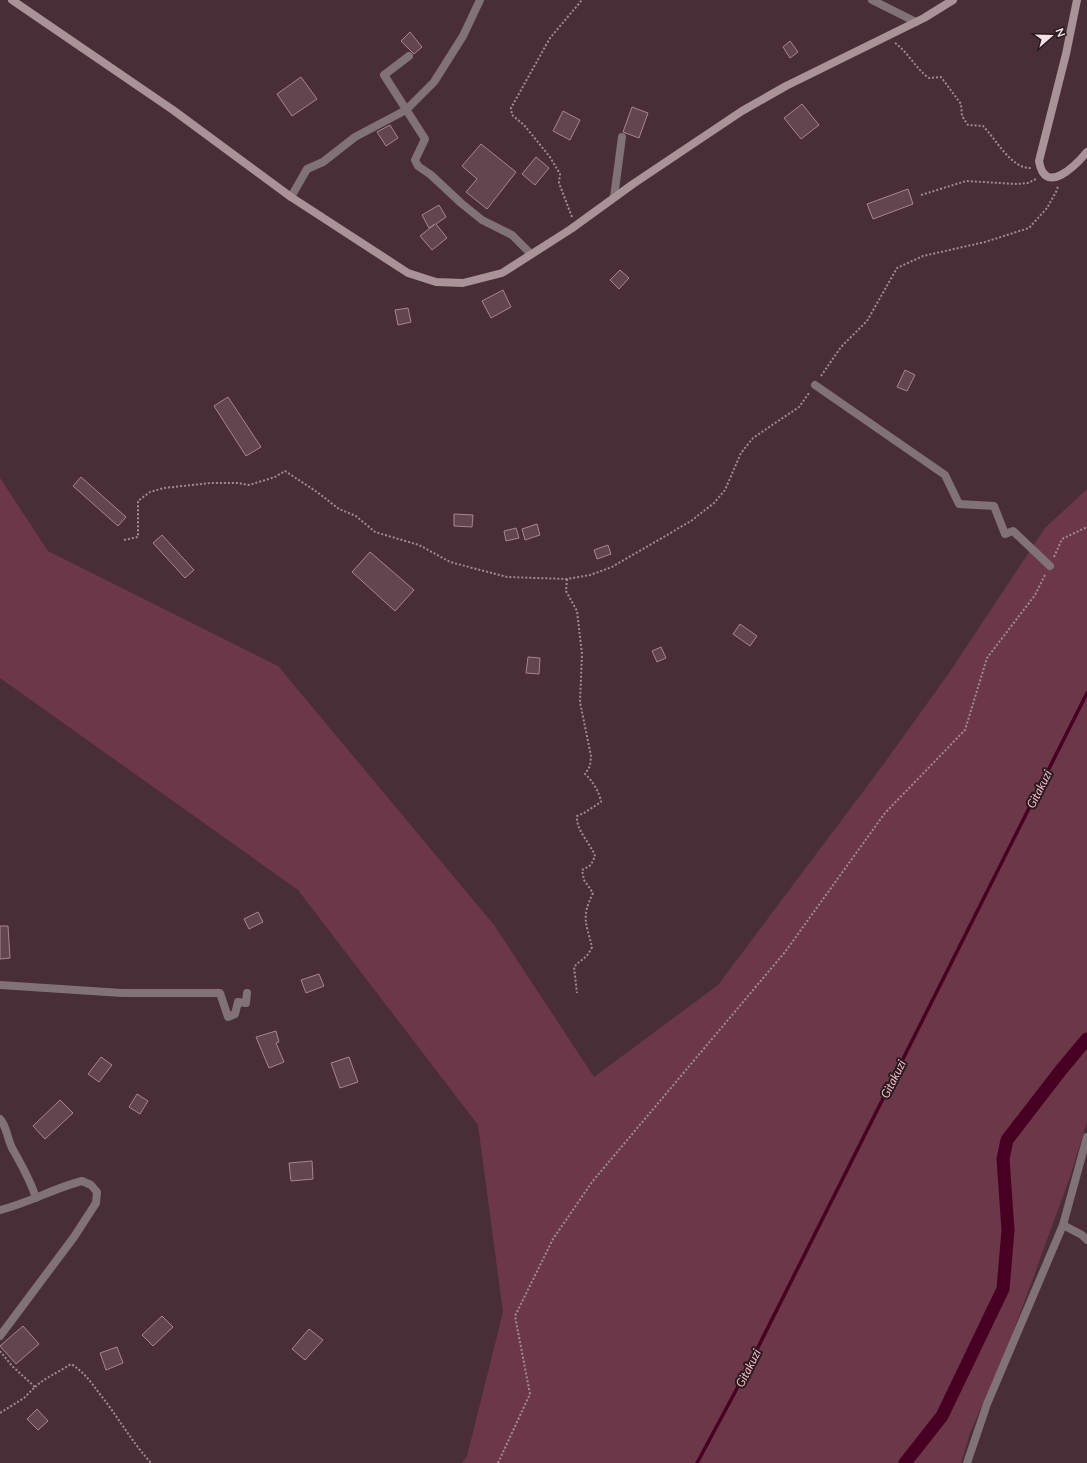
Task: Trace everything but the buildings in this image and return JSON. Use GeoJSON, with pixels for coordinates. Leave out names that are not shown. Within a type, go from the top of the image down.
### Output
{"type":"FeatureCollection","features":[{"type":"Feature","properties":{"kind":"main road"},"geometry":{"type":"LineString","coordinates":[[12,0],[173,110],[291,197],[408,273],[422,279],[451,283],[463,283],[502,273],[578,225],[614,197],[742,111],[786,86],[916,22],[953,0]]}},
{"type":"Feature","properties":{"kind":"main road"},"geometry":{"type":"LineString","coordinates":[[1077,0],[1066,54],[1039,161],[1040,167],[1044,175],[1059,177],[1073,167],[1087,152]]}},
{"type":"Feature","properties":{"kind":"street"},"geometry":{"type":"LineString","coordinates":[[291,197],[307,169],[323,162],[355,138],[406,110],[434,82],[463,36],[480,0]]}},
{"type":"Feature","properties":{"kind":"street"},"geometry":{"type":"LineString","coordinates":[[872,0],[916,22]]}},
{"type":"Feature","properties":{"kind":"street"},"geometry":{"type":"LineString","coordinates":[[409,56],[384,75],[425,139],[415,160],[416,164],[466,208],[482,220],[512,235],[531,254]]}},
{"type":"Feature","properties":{"kind":"street"},"geometry":{"type":"LineString","coordinates":[[614,197],[622,137]]}},
{"type":"Feature","properties":{"kind":"street"},"geometry":{"type":"LineString","coordinates":[[815,385],[945,475],[959,504],[994,506],[1005,534],[1013,531],[1050,566]]}},
{"type":"Feature","properties":{"kind":"street"},"geometry":{"type":"LineString","coordinates":[[0,985],[122,993],[220,993],[228,1017],[235,1014],[238,1002],[246,1003],[247,993]]}},
{"type":"Feature","properties":{"kind":"street"},"geometry":{"type":"LineString","coordinates":[[0,1119],[5,1127],[12,1148],[25,1169],[36,1198]]}},
{"type":"Feature","properties":{"kind":"street"},"geometry":{"type":"LineString","coordinates":[[967,1463],[987,1404],[1064,1225],[1087,1137]]}},
{"type":"Feature","properties":{"kind":"street"},"geometry":{"type":"LineString","coordinates":[[0,1210],[18,1206],[82,1181],[91,1185],[97,1192],[96,1203],[74,1237],[0,1336]]}},
{"type":"Feature","properties":{"kind":"street"},"geometry":{"type":"LineString","coordinates":[[1064,1225],[1082,1235],[1087,1240]]}},
{"type":"Feature","properties":{"kind":"path"},"geometry":{"type":"LineString","coordinates":[[578,225],[571,216],[564,200],[559,184],[560,174],[557,168],[524,125],[512,115],[511,108],[550,38],[582,0]]}},
{"type":"Feature","properties":{"kind":"path"},"geometry":{"type":"LineString","coordinates":[[885,38],[896,44],[919,71],[930,78],[941,77],[961,104],[962,116],[968,125],[983,126],[1011,160],[1029,169],[1040,167]]}},
{"type":"Feature","properties":{"kind":"path"},"geometry":{"type":"LineString","coordinates":[[921,195],[966,182],[1017,184],[1028,182],[1044,175]]}},
{"type":"Feature","properties":{"kind":"path"},"geometry":{"type":"LineString","coordinates":[[124,540],[138,537],[138,501],[150,492],[164,488],[196,483],[230,483],[249,485],[275,477],[285,471],[317,492],[339,509],[356,516],[375,532],[419,545],[450,562],[507,577],[567,579],[590,575],[612,567],[691,522],[714,503],[725,490],[742,453],[753,438],[799,407],[841,347],[867,321],[897,268],[923,256],[985,242],[1028,228],[1047,208],[1057,190],[1059,177]]}},
{"type":"Feature","properties":{"kind":"path"},"geometry":{"type":"LineString","coordinates":[[498,1463],[530,1394],[515,1316],[552,1239],[592,1182],[785,952],[885,813],[965,730],[988,658],[1035,595],[1062,540],[1087,527]]}},
{"type":"Feature","properties":{"kind":"path"},"geometry":{"type":"LineString","coordinates":[[567,579],[566,591],[577,611],[582,654],[580,702],[591,756],[590,766],[586,774],[590,778],[600,796],[601,802],[577,816],[576,823],[592,848],[595,856],[591,865],[582,870],[584,880],[593,893],[585,910],[592,947],[587,957],[574,967],[577,993]]}},
{"type":"Feature","properties":{"kind":"path"},"geometry":{"type":"LineString","coordinates":[[0,1352],[12,1366],[35,1387]]}},
{"type":"Feature","properties":{"kind":"path"},"geometry":{"type":"LineString","coordinates":[[0,1413],[24,1398],[46,1377],[60,1372],[71,1364],[81,1370],[109,1404],[136,1445],[151,1463]]}},
{"type":"Feature","properties":{"kind":"shaded area"},"geometry":{"type":"Polygon","coordinates":[[[0,478],[48,551],[278,666],[494,925],[594,1077],[718,985],[880,769],[949,673],[1045,528],[1087,489],[1087,1122],[1070,1177],[1010,1341],[970,1433],[961,1463],[462,1463],[467,1456],[503,1312],[478,1125],[298,890],[0,678],[0,478]]]}},
{"type":"Feature","properties":{"kind":"waterway","name":"Gitakuzi"},"geometry":{"type":"LineString","coordinates":[[697,1463],[741,1381],[1087,693]]}},
{"type":"Feature","properties":{"kind":"waterway"},"geometry":{"type":"LineString","coordinates":[[905,1463],[942,1416],[1003,1289],[1008,1230],[1003,1159],[1007,1140],[1087,1039]]}}]}
